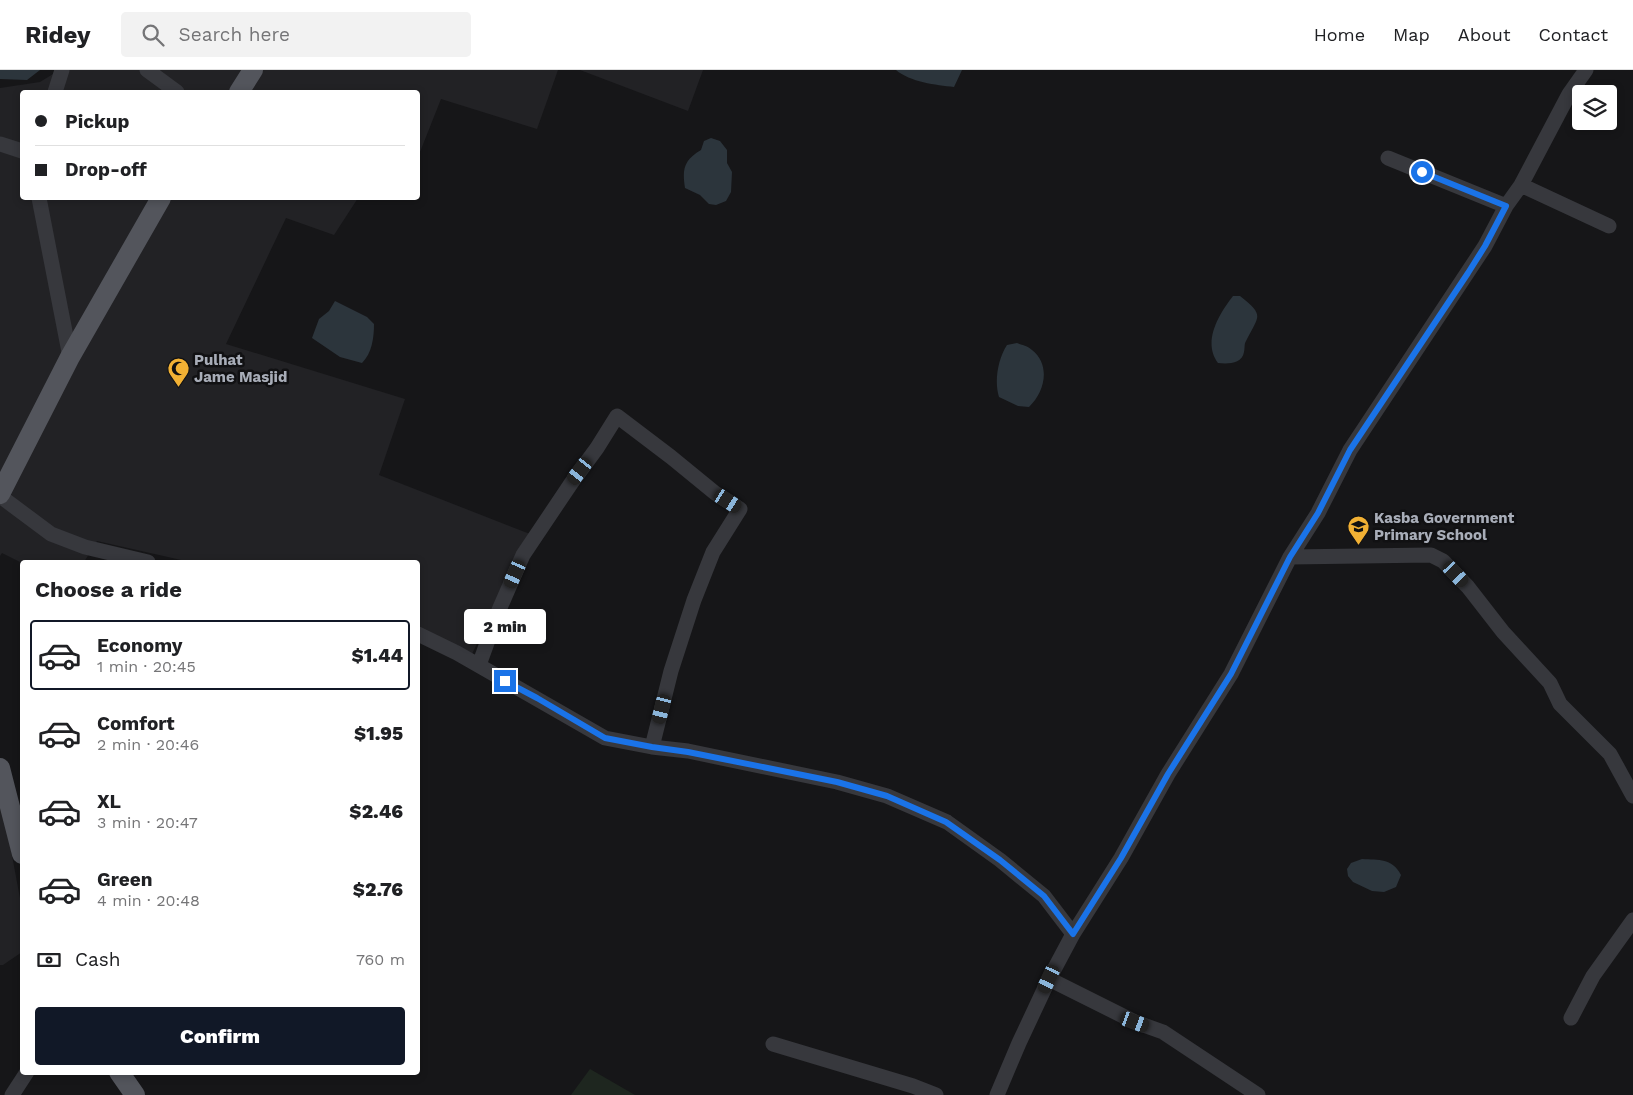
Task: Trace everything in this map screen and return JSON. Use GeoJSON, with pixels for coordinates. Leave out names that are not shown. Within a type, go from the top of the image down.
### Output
{"type":"FeatureCollection","features":[{"type":"Feature","properties":{"kind":"main road"},"geometry":{"type":"LineString","coordinates":[[240,90],[253,70]]}},
{"type":"Feature","properties":{"kind":"main road"},"geometry":{"type":"LineString","coordinates":[[0,495],[70,357],[160,200]]}},
{"type":"Feature","properties":{"kind":"main road"},"geometry":{"type":"LineString","coordinates":[[0,768],[20,846]]}},
{"type":"Feature","properties":{"kind":"main road"},"geometry":{"type":"LineString","coordinates":[[121,1075],[135,1095]]}},
{"type":"Feature","properties":{"kind":"street"},"geometry":{"type":"LineString","coordinates":[[56,90],[62,70]]}},
{"type":"Feature","properties":{"kind":"street"},"geometry":{"type":"LineString","coordinates":[[147,70],[174,90]]}},
{"type":"Feature","properties":{"kind":"street"},"geometry":{"type":"LineString","coordinates":[[997,1095],[1018,1043],[1073,934],[1121,858],[1168,774],[1231,674],[1290,557],[1318,513],[1350,450],[1485,246],[1506,206],[1521,185],[1569,94],[1586,70]]}},
{"type":"Feature","properties":{"kind":"street"},"geometry":{"type":"LineString","coordinates":[[0,144],[20,149]]}},
{"type":"Feature","properties":{"kind":"street"},"geometry":{"type":"LineString","coordinates":[[1388,158],[1506,206]]}},
{"type":"Feature","properties":{"kind":"street"},"geometry":{"type":"LineString","coordinates":[[1521,185],[1609,226]]}},
{"type":"Feature","properties":{"kind":"street"},"geometry":{"type":"LineString","coordinates":[[39,200],[70,357]]}},
{"type":"Feature","properties":{"kind":"street"},"geometry":{"type":"LineString","coordinates":[[480,665],[499,610],[523,556],[617,416],[715,493],[740,510],[713,552],[694,600],[671,671],[652,747]]}},
{"type":"Feature","properties":{"kind":"street"},"geometry":{"type":"LineString","coordinates":[[0,495],[51,534],[85,547],[140,560]]}},
{"type":"Feature","properties":{"kind":"street"},"geometry":{"type":"LineString","coordinates":[[1290,557],[1431,555],[1443,560],[1468,587],[1503,632],[1550,682],[1560,704],[1610,754],[1633,796]]}},
{"type":"Feature","properties":{"kind":"street"},"geometry":{"type":"LineString","coordinates":[[420,635],[480,665],[494,675],[605,738],[688,752],[837,782],[887,796],[946,822],[1000,860],[1044,896],[1073,934]]}},
{"type":"Feature","properties":{"kind":"street"},"geometry":{"type":"LineString","coordinates":[[1571,1018],[1593,976],[1633,920]]}},
{"type":"Feature","properties":{"kind":"street"},"geometry":{"type":"LineString","coordinates":[[1049,979],[1135,1022],[1163,1032],[1258,1095]]}},
{"type":"Feature","properties":{"kind":"street"},"geometry":{"type":"LineString","coordinates":[[773,1044],[913,1086],[936,1095]]}},
{"type":"Feature","properties":{"kind":"street"},"geometry":{"type":"LineString","coordinates":[[12,1095],[24,1075]]}},
{"type":"Feature","properties":{"kind":"shaded area"},"geometry":{"type":"Polygon","coordinates":[[[0,70],[40,70],[27,80],[0,79],[0,70]]]}},
{"type":"Feature","properties":{"kind":"shaded area"},"geometry":{"type":"Polygon","coordinates":[[[55,70],[558,70],[537,129],[441,99],[420,152],[420,90],[20,90],[20,200],[357,200],[334,235],[286,218],[226,344],[405,399],[379,475],[530,534],[472,654],[420,628],[420,560],[181,560],[97,541],[85,560],[20,560],[20,562],[2,553],[0,556],[0,88],[40,82],[53,74],[55,70]]]}},
{"type":"Feature","properties":{"kind":"shaded area"},"geometry":{"type":"Polygon","coordinates":[[[580,70],[703,70],[688,111],[580,70]]]}},
{"type":"Feature","properties":{"kind":"shaded area"},"geometry":{"type":"Polygon","coordinates":[[[896,70],[962,70],[954,87],[916,80],[896,70]]]}},
{"type":"Feature","properties":{"kind":"shaded area"},"geometry":{"type":"Polygon","coordinates":[[[711,138],[720,141],[727,150],[727,163],[732,172],[731,192],[726,201],[716,205],[709,204],[700,195],[685,188],[684,181],[684,170],[688,161],[701,150],[704,141],[711,138]]]}},
{"type":"Feature","properties":{"kind":"shaded area"},"geometry":{"type":"Polygon","coordinates":[[[1233,296],[1240,296],[1253,308],[1257,316],[1256,321],[1245,342],[1243,356],[1238,361],[1218,363],[1213,355],[1212,337],[1214,328],[1222,311],[1233,296]]]}},
{"type":"Feature","properties":{"kind":"shaded area"},"geometry":{"type":"Polygon","coordinates":[[[335,301],[367,317],[374,324],[372,345],[362,363],[340,357],[312,338],[319,319],[329,311],[335,301]]]}},
{"type":"Feature","properties":{"kind":"shaded area"},"geometry":{"type":"Polygon","coordinates":[[[1017,343],[1029,348],[1038,356],[1044,371],[1039,394],[1029,407],[1018,406],[999,397],[997,377],[1001,357],[1007,345],[1017,343]]]}},
{"type":"Feature","properties":{"kind":"shaded area"},"geometry":{"type":"Polygon","coordinates":[[[0,806],[6,823],[20,898],[20,953],[3,965],[0,965],[0,806]]]}},
{"type":"Feature","properties":{"kind":"shaded area"},"geometry":{"type":"Polygon","coordinates":[[[1362,859],[1384,861],[1394,865],[1401,875],[1396,887],[1384,892],[1372,891],[1353,882],[1348,876],[1347,869],[1351,863],[1362,859]]]}},
{"type":"Feature","properties":{"kind":"shaded area"},"geometry":{"type":"Polygon","coordinates":[[[590,1069],[635,1095],[571,1095],[590,1069]]]}},
{"type":"Feature","properties":{"kind":"place","name":"Pulhat Jame Masjid"},"geometry":{"type":"Point","coordinates":[178,388]}},
{"type":"Feature","properties":{"kind":"place","name":"Kasba Government Primary School"},"geometry":{"type":"Point","coordinates":[1358,546]}},
{"type":"Feature","properties":{"kind":"route"},"geometry":{"type":"LineString","coordinates":[[505,681],[605,738],[625,743],[688,752],[837,782],[887,796],[946,822],[1000,860],[1044,896],[1073,934],[1121,858],[1168,774],[1231,674],[1290,557],[1318,513],[1350,450],[1468,273],[1506,206],[1422,172]]}}]}
